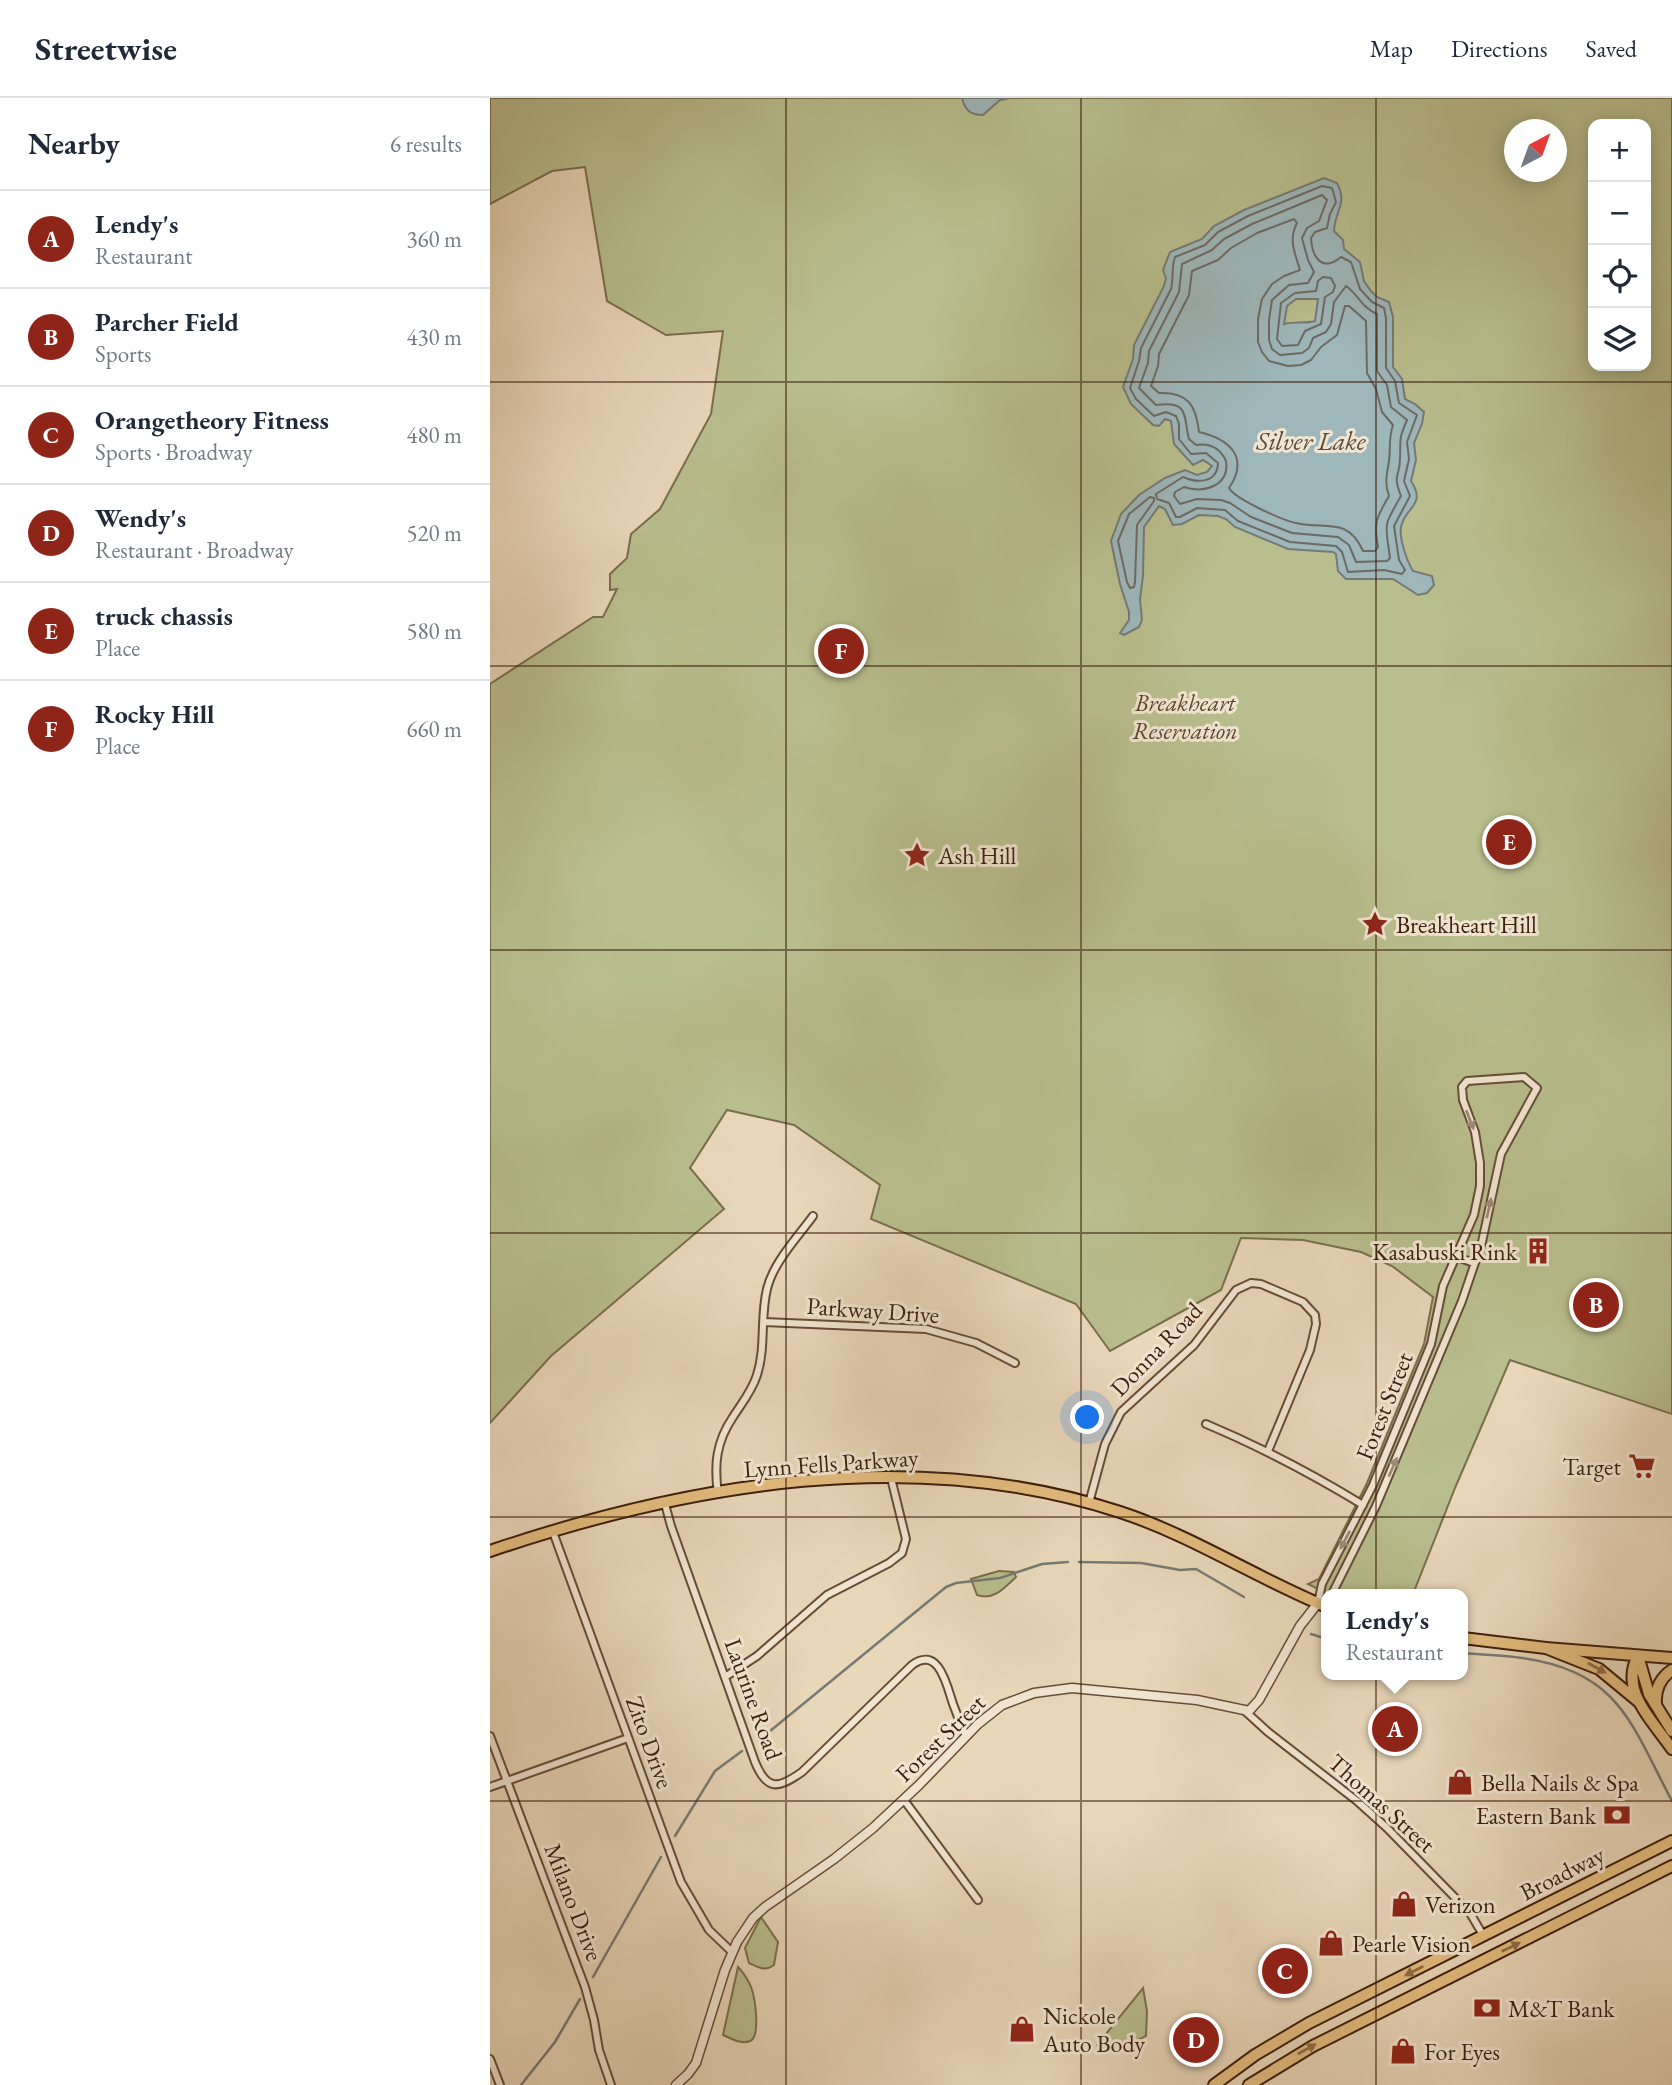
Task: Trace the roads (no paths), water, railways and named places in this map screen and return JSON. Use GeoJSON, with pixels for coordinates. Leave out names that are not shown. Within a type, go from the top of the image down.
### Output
{"type":"FeatureCollection","features":[{"type":"Feature","properties":{"kind":"main road","name":"Lynn Fells Parkway"},"geometry":{"type":"LineString","coordinates":[[490,1551],[665,1504],[718,1494],[810,1480],[937,1477],[986,1481],[1049,1492],[1089,1503],[1171,1531],[1321,1602]]}},
{"type":"Feature","properties":{"kind":"main road"},"geometry":{"type":"LineString","coordinates":[[1468,1639],[1672,1658]]}},
{"type":"Feature","properties":{"kind":"main road"},"geometry":{"type":"LineString","coordinates":[[1546,1648],[1599,1669],[1639,1702]]}},
{"type":"Feature","properties":{"kind":"main road"},"geometry":{"type":"LineString","coordinates":[[1637,1656],[1631,1676],[1633,1690],[1672,1749]]}},
{"type":"Feature","properties":{"kind":"main road"},"geometry":{"type":"LineString","coordinates":[[1637,1656],[1649,1694],[1672,1731]]}},
{"type":"Feature","properties":{"kind":"main road"},"geometry":{"type":"LineString","coordinates":[[1658,1710],[1656,1691],[1663,1677],[1672,1670]]}},
{"type":"Feature","properties":{"kind":"main road","name":"Broadway"},"geometry":{"type":"LineString","coordinates":[[1214,2085],[1293,2032],[1672,1841]]}},
{"type":"Feature","properties":{"kind":"main road","name":"Broadway"},"geometry":{"type":"LineString","coordinates":[[1250,2085],[1322,2041],[1672,1866]]}},
{"type":"Feature","properties":{"kind":"street","name":"Forest Street"},"geometry":{"type":"LineString","coordinates":[[1323,1589],[1322,1584],[1363,1505],[1431,1344],[1443,1286],[1474,1214],[1480,1175],[1475,1132],[1463,1100],[1462,1087],[1467,1081],[1524,1077],[1537,1088],[1501,1154],[1482,1242],[1462,1301],[1404,1444],[1335,1589]]}},
{"type":"Feature","properties":{"kind":"street"},"geometry":{"type":"LineString","coordinates":[[1480,1175],[1495,1178]]}},
{"type":"Feature","properties":{"kind":"street"},"geometry":{"type":"LineString","coordinates":[[718,1494],[715,1466],[719,1442],[757,1376],[762,1354],[765,1300],[770,1281],[813,1216]]}},
{"type":"Feature","properties":{"kind":"street"},"geometry":{"type":"LineString","coordinates":[[1457,1257],[1474,1264]]}},
{"type":"Feature","properties":{"kind":"street","name":"Donna Road"},"geometry":{"type":"LineString","coordinates":[[1089,1503],[1105,1444],[1121,1412],[1194,1345],[1236,1290],[1251,1283],[1261,1284],[1303,1302],[1315,1315],[1316,1324],[1310,1350],[1268,1451]]}},
{"type":"Feature","properties":{"kind":"street","name":"Parkway Drive"},"geometry":{"type":"LineString","coordinates":[[764,1322],[939,1331],[984,1346],[1015,1363]]}},
{"type":"Feature","properties":{"kind":"street"},"geometry":{"type":"LineString","coordinates":[[1206,1424],[1310,1472],[1363,1505]]}},
{"type":"Feature","properties":{"kind":"street"},"geometry":{"type":"LineString","coordinates":[[725,1677],[749,1662],[827,1595],[889,1563],[902,1553],[906,1539],[891,1476]]}},
{"type":"Feature","properties":{"kind":"street","name":"Laurine Road"},"geometry":{"type":"LineString","coordinates":[[665,1504],[758,1768],[766,1782],[785,1784],[802,1772],[912,1665],[923,1660],[935,1663],[943,1673],[965,1736]]}},
{"type":"Feature","properties":{"kind":"street","name":"Zito Drive"},"geometry":{"type":"LineString","coordinates":[[553,1532],[687,1895],[709,1930],[732,1952]]}},
{"type":"Feature","properties":{"kind":"street","name":"Forest Street"},"geometry":{"type":"LineString","coordinates":[[676,2085],[696,2063],[732,1952],[747,1925],[762,1909],[834,1859],[904,1800],[991,1712],[1009,1701],[1062,1688],[1197,1700],[1245,1711],[1255,1707],[1302,1624],[1321,1606]]}},
{"type":"Feature","properties":{"kind":"street","name":"Thomas Street"},"geometry":{"type":"LineString","coordinates":[[1245,1711],[1387,1828],[1471,1913],[1483,1935]]}},
{"type":"Feature","properties":{"kind":"street","name":"Milano Drive"},"geometry":{"type":"LineString","coordinates":[[490,1736],[585,1987],[599,2050],[611,2085]]}},
{"type":"Feature","properties":{"kind":"street"},"geometry":{"type":"LineString","coordinates":[[490,1787],[628,1738]]}},
{"type":"Feature","properties":{"kind":"street"},"geometry":{"type":"LineString","coordinates":[[904,1800],[978,1900]]}},
{"type":"Feature","properties":{"kind":"street"},"geometry":{"type":"LineString","coordinates":[[490,2059],[500,2085]]}},
{"type":"Feature","properties":{"kind":"water"},"geometry":{"type":"Polygon","coordinates":[[[962,98],[1010,98],[1000,100],[983,115],[969,111],[962,98]]]}},
{"type":"Feature","properties":{"kind":"water","name":"Silver Lake"},"geometry":{"type":"Polygon","coordinates":[[[1324,178],[1337,183],[1341,202],[1334,231],[1343,240],[1344,249],[1360,262],[1364,281],[1371,291],[1389,302],[1393,317],[1393,367],[1402,379],[1405,399],[1424,412],[1414,443],[1416,460],[1411,481],[1417,496],[1403,520],[1401,538],[1413,571],[1432,576],[1434,585],[1427,593],[1418,595],[1393,579],[1346,579],[1338,571],[1336,554],[1333,552],[1288,549],[1235,527],[1218,516],[1199,515],[1182,524],[1173,525],[1165,509],[1159,506],[1144,527],[1140,599],[1142,620],[1139,627],[1124,635],[1120,633],[1129,620],[1129,612],[1111,541],[1121,514],[1139,495],[1165,478],[1185,470],[1197,475],[1207,472],[1212,466],[1203,460],[1193,465],[1174,444],[1171,421],[1165,419],[1159,426],[1153,425],[1131,404],[1123,387],[1133,359],[1134,345],[1164,286],[1166,278],[1163,270],[1170,252],[1202,239],[1214,226],[1244,210],[1324,178]],[[1296,299],[1287,306],[1284,324],[1315,321],[1318,299],[1296,299]]]}},
{"type":"Feature","properties":{"kind":"waterway"},"geometry":{"type":"LineString","coordinates":[[759,1740],[946,1587],[956,1583],[1000,1578],[1042,1564],[1068,1562]]}},
{"type":"Feature","properties":{"kind":"waterway"},"geometry":{"type":"LineString","coordinates":[[1079,1562],[1141,1563],[1180,1570],[1196,1569],[1244,1597]]}},
{"type":"Feature","properties":{"kind":"waterway"},"geometry":{"type":"LineString","coordinates":[[1311,1634],[1321,1637]]}},
{"type":"Feature","properties":{"kind":"waterway"},"geometry":{"type":"LineString","coordinates":[[1468,1653],[1515,1657],[1555,1665],[1581,1675],[1602,1689],[1632,1726],[1672,1801]]}},
{"type":"Feature","properties":{"kind":"waterway"},"geometry":{"type":"LineString","coordinates":[[675,1836],[715,1771],[742,1751]]}},
{"type":"Feature","properties":{"kind":"waterway"},"geometry":{"type":"LineString","coordinates":[[593,1977],[661,1857]]}},
{"type":"Feature","properties":{"kind":"waterway"},"geometry":{"type":"LineString","coordinates":[[521,2085],[555,2042],[580,1999]]}},
{"type":"Feature","properties":{"kind":"place","name":"Rocky Hill"},"geometry":{"type":"Point","coordinates":[841,651]}},
{"type":"Feature","properties":{"kind":"place","name":"truck chassis"},"geometry":{"type":"Point","coordinates":[1509,842]}},
{"type":"Feature","properties":{"kind":"place","name":"Ash Hill"},"geometry":{"type":"Point","coordinates":[917,855]}},
{"type":"Feature","properties":{"kind":"place","name":"Breakheart Hill"},"geometry":{"type":"Point","coordinates":[1375,924]}},
{"type":"Feature","properties":{"kind":"place","name":"Kasabuski Rink"},"geometry":{"type":"Point","coordinates":[1538,1251]}},
{"type":"Feature","properties":{"kind":"place","name":"Parcher Field"},"geometry":{"type":"Point","coordinates":[1596,1305]}},
{"type":"Feature","properties":{"kind":"place","name":"Target"},"geometry":{"type":"Point","coordinates":[1642,1466]}},
{"type":"Feature","properties":{"kind":"place","name":"Lendy's"},"geometry":{"type":"Point","coordinates":[1395,1729]}},
{"type":"Feature","properties":{"kind":"place","name":"Bella Nails & Spa"},"geometry":{"type":"Point","coordinates":[1460,1782]}},
{"type":"Feature","properties":{"kind":"place","name":"Eastern Bank"},"geometry":{"type":"Point","coordinates":[1617,1815]}},
{"type":"Feature","properties":{"kind":"place","name":"Verizon"},"geometry":{"type":"Point","coordinates":[1404,1904]}},
{"type":"Feature","properties":{"kind":"place","name":"Pearle Vision"},"geometry":{"type":"Point","coordinates":[1331,1943]}},
{"type":"Feature","properties":{"kind":"place","name":"Orangetheory Fitness"},"geometry":{"type":"Point","coordinates":[1285,1971]}},
{"type":"Feature","properties":{"kind":"place","name":"M&T Bank"},"geometry":{"type":"Point","coordinates":[1487,2008]}},
{"type":"Feature","properties":{"kind":"place","name":"Nickole Auto Body"},"geometry":{"type":"Point","coordinates":[1022,2029]}},
{"type":"Feature","properties":{"kind":"place","name":"Wendy's"},"geometry":{"type":"Point","coordinates":[1196,2040]}},
{"type":"Feature","properties":{"kind":"place","name":"For Eyes"},"geometry":{"type":"Point","coordinates":[1403,2051]}},
{"type":"Feature","properties":{"kind":"park label","name":"Breakheart Reservation"},"geometry":{"type":"Point","coordinates":[1185,716]}}]}
